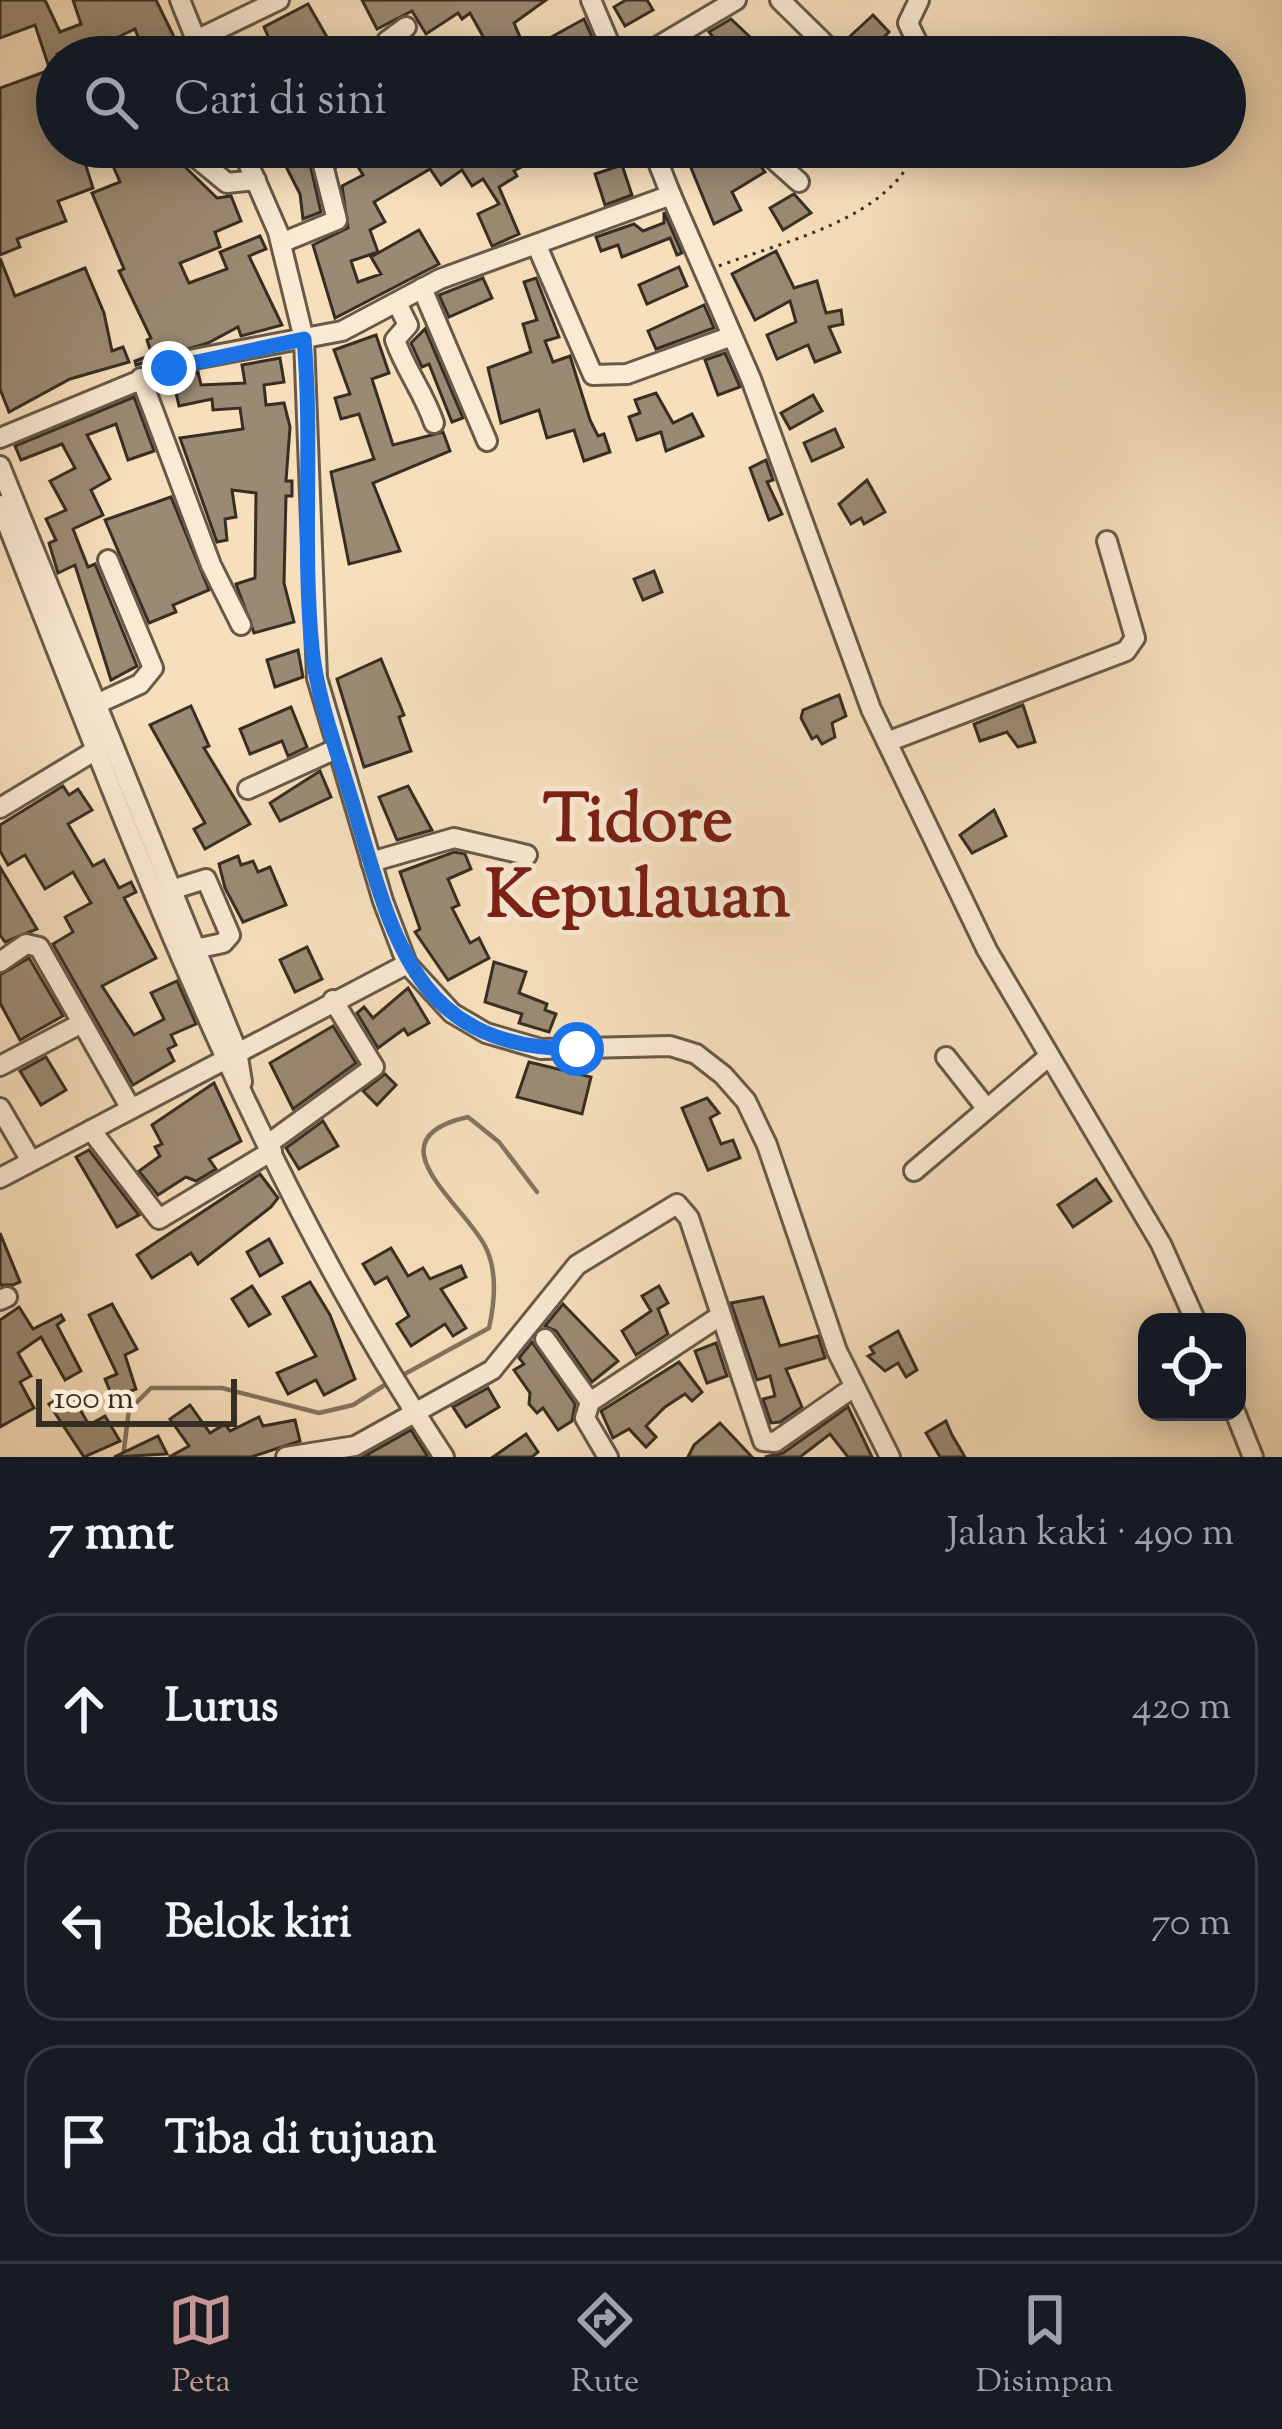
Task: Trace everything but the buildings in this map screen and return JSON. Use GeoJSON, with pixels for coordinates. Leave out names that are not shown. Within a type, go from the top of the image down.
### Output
{"type":"FeatureCollection","features":[{"type":"Feature","properties":{"kind":"street"},"geometry":{"type":"LineString","coordinates":[[180,0],[195,36]]}},
{"type":"Feature","properties":{"kind":"street"},"geometry":{"type":"LineString","coordinates":[[220,36],[279,0]]}},
{"type":"Feature","properties":{"kind":"street"},"geometry":{"type":"LineString","coordinates":[[591,0],[607,36]]}},
{"type":"Feature","properties":{"kind":"street"},"geometry":{"type":"LineString","coordinates":[[677,36],[736,0]]}},
{"type":"Feature","properties":{"kind":"street"},"geometry":{"type":"LineString","coordinates":[[780,0],[817,36]]}},
{"type":"Feature","properties":{"kind":"street"},"geometry":{"type":"LineString","coordinates":[[914,36],[908,23],[920,0]]}},
{"type":"Feature","properties":{"kind":"street"},"geometry":{"type":"LineString","coordinates":[[394,36],[406,27]]}},
{"type":"Feature","properties":{"kind":"street"},"geometry":{"type":"LineString","coordinates":[[209,168],[227,183],[256,180]]}},
{"type":"Feature","properties":{"kind":"street"},"geometry":{"type":"LineString","coordinates":[[251,168],[281,244],[304,339],[312,650],[370,862],[407,964],[440,1003],[487,1033],[541,1049],[670,1046],[695,1054],[746,1101],[854,1387],[890,1457]]}},
{"type":"Feature","properties":{"kind":"street"},"geometry":{"type":"LineString","coordinates":[[281,244],[337,220],[323,168]]}},
{"type":"Feature","properties":{"kind":"street"},"geometry":{"type":"LineString","coordinates":[[660,168],[732,336],[886,742],[987,950],[1161,1244],[1192,1313]]}},
{"type":"Feature","properties":{"kind":"street"},"geometry":{"type":"LineString","coordinates":[[783,168],[799,182]]}},
{"type":"Feature","properties":{"kind":"street"},"geometry":{"type":"LineString","coordinates":[[0,438],[189,360],[342,331],[422,288],[671,195]]}},
{"type":"Feature","properties":{"kind":"street"},"geometry":{"type":"LineString","coordinates":[[537,246],[593,375],[627,374],[732,336]]}},
{"type":"Feature","properties":{"kind":"street"},"geometry":{"type":"LineString","coordinates":[[422,288],[487,441]]}},
{"type":"Feature","properties":{"kind":"street"},"geometry":{"type":"LineString","coordinates":[[397,303],[408,325],[395,340],[406,371],[419,381],[434,423]]}},
{"type":"Feature","properties":{"kind":"street"},"geometry":{"type":"LineString","coordinates":[[141,378],[202,543],[242,625]]}},
{"type":"Feature","properties":{"kind":"street"},"geometry":{"type":"LineString","coordinates":[[0,466],[89,708],[97,750],[244,1093],[413,1410],[445,1457]]}},
{"type":"Feature","properties":{"kind":"street"},"geometry":{"type":"LineString","coordinates":[[0,505],[171,890],[229,1054]]}},
{"type":"Feature","properties":{"kind":"street"},"geometry":{"type":"LineString","coordinates":[[886,742],[1126,651],[1136,638],[1107,541]]}},
{"type":"Feature","properties":{"kind":"street"},"geometry":{"type":"LineString","coordinates":[[89,708],[140,683],[153,668],[108,560]]}},
{"type":"Feature","properties":{"kind":"street"},"geometry":{"type":"LineString","coordinates":[[248,789],[336,749]]}},
{"type":"Feature","properties":{"kind":"street"},"geometry":{"type":"LineString","coordinates":[[0,808],[97,750]]}},
{"type":"Feature","properties":{"kind":"street"},"geometry":{"type":"LineString","coordinates":[[370,862],[454,838],[527,855]]}},
{"type":"Feature","properties":{"kind":"street"},"geometry":{"type":"LineString","coordinates":[[171,890],[206,879],[230,934],[223,943],[195,950]]}},
{"type":"Feature","properties":{"kind":"street"},"geometry":{"type":"LineString","coordinates":[[0,962],[35,944],[130,1107]]}},
{"type":"Feature","properties":{"kind":"street"},"geometry":{"type":"LineString","coordinates":[[0,1178],[407,964]]}},
{"type":"Feature","properties":{"kind":"street"},"geometry":{"type":"LineString","coordinates":[[91,1130],[159,1220],[270,1148],[374,1067],[333,1000]]}},
{"type":"Feature","properties":{"kind":"street"},"geometry":{"type":"LineString","coordinates":[[0,1066],[80,1024]]}},
{"type":"Feature","properties":{"kind":"street"},"geometry":{"type":"LineString","coordinates":[[946,1057],[987,1109]]}},
{"type":"Feature","properties":{"kind":"street"},"geometry":{"type":"LineString","coordinates":[[914,1171],[1047,1058]]}},
{"type":"Feature","properties":{"kind":"street"},"geometry":{"type":"LineString","coordinates":[[0,1108],[32,1161]]}},
{"type":"Feature","properties":{"kind":"street"},"geometry":{"type":"LineString","coordinates":[[286,1457],[331,1455],[355,1446],[492,1370],[577,1264],[635,1234],[676,1204],[689,1218],[766,1444],[854,1387]]}},
{"type":"Feature","properties":{"kind":"street"},"geometry":{"type":"LineString","coordinates":[[608,1457],[585,1418],[590,1402],[720,1316]]}},
{"type":"Feature","properties":{"kind":"street"},"geometry":{"type":"LineString","coordinates":[[545,1340],[590,1402]]}},
{"type":"Feature","properties":{"kind":"street"},"geometry":{"type":"LineString","coordinates":[[1238,1421],[1252,1457]]}},
{"type":"Feature","properties":{"kind":"path"},"geometry":{"type":"LineString","coordinates":[[703,272],[857,209],[891,184],[902,168]]}},
{"type":"Feature","properties":{"kind":"waterway"},"geometry":{"type":"LineString","coordinates":[[401,1376],[489,1328],[493,1307],[494,1276],[485,1246],[431,1174],[424,1156],[426,1140],[439,1127],[468,1117],[499,1142],[537,1192]]}},
{"type":"Feature","properties":{"kind":"waterway"},"geometry":{"type":"LineString","coordinates":[[123,1457],[129,1410],[151,1388],[222,1388],[319,1413],[353,1405],[391,1381]]}},
{"type":"Feature","properties":{"kind":"district","name":"Tidore Kepulauan"},"geometry":{"type":"Point","coordinates":[638,862]}},
{"type":"Feature","properties":{"kind":"route"},"geometry":{"type":"LineString","coordinates":[[169,368],[189,360],[304,339],[312,650],[327,721],[392,930],[407,964],[452,1013],[510,1041],[541,1049],[577,1049]]}}]}
